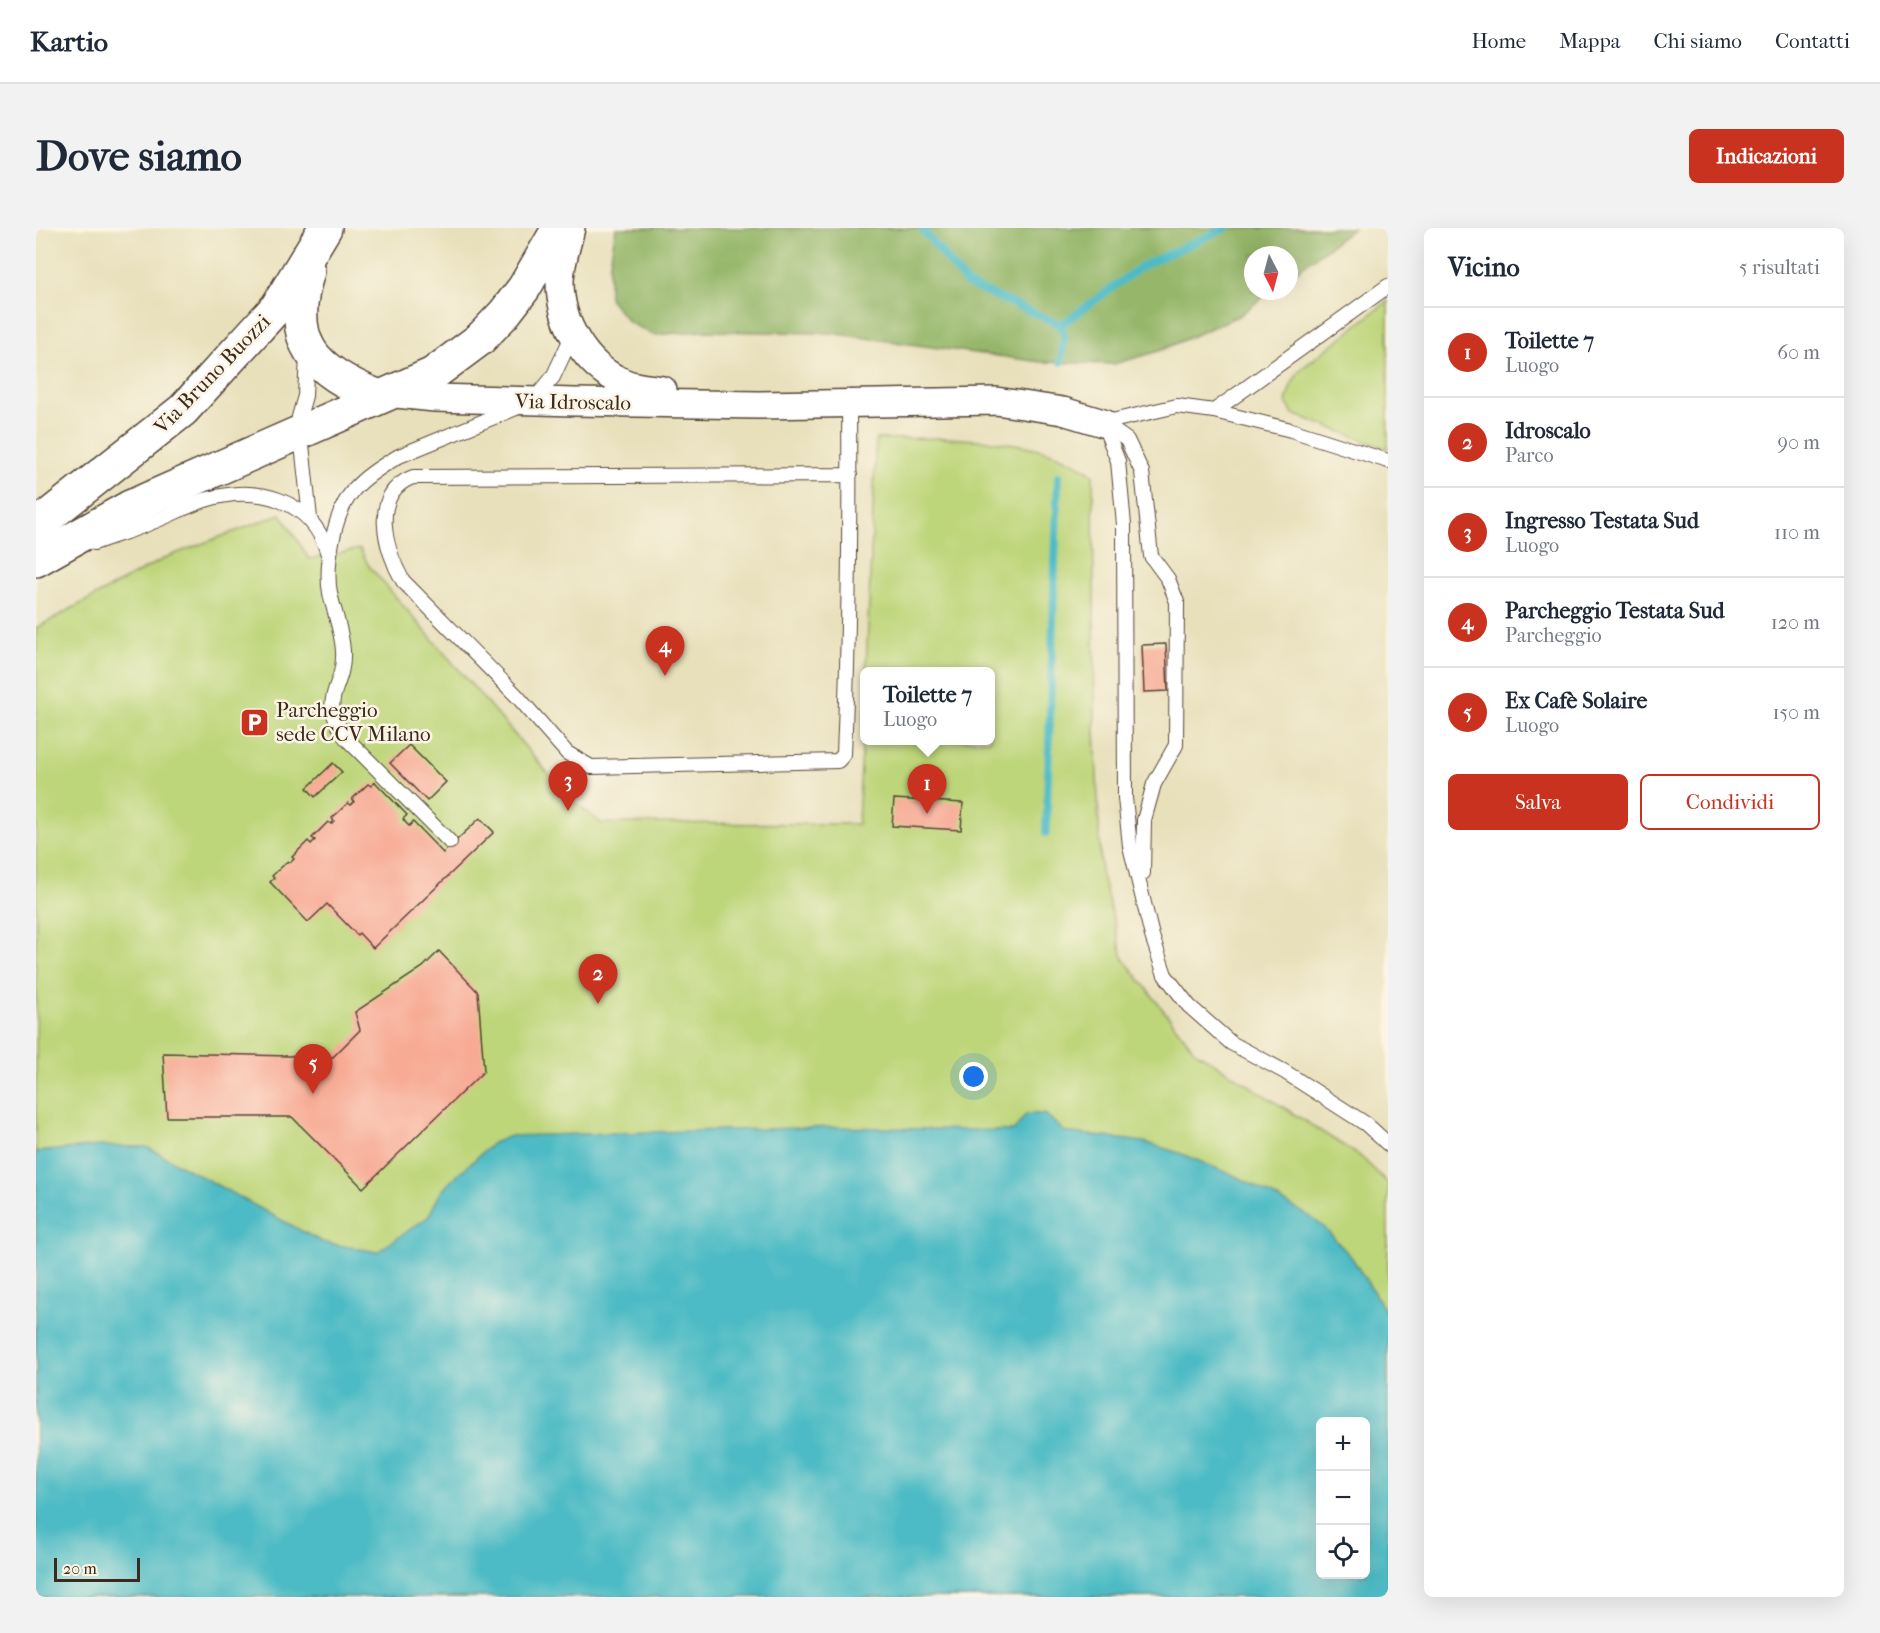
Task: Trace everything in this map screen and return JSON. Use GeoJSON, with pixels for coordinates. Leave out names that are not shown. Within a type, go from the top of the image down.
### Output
{"type":"FeatureCollection","features":[{"type":"Feature","properties":{"kind":"main road"},"geometry":{"type":"LineString","coordinates":[[36,561],[130,507],[433,374],[480,339],[524,288],[559,228]]}},
{"type":"Feature","properties":{"kind":"main road"},"geometry":{"type":"LineString","coordinates":[[320,239],[300,298],[301,326],[307,348],[337,379],[382,395]]}},
{"type":"Feature","properties":{"kind":"main road","name":"Via Bruno Buozzi"},"geometry":{"type":"LineString","coordinates":[[36,526],[183,410],[277,307],[320,239]]}},
{"type":"Feature","properties":{"kind":"street","name":"Via Idroscalo"},"geometry":{"type":"LineString","coordinates":[[571,228],[560,282],[565,311],[573,334],[596,366],[623,382],[645,388],[759,405]]}},
{"type":"Feature","properties":{"kind":"street","name":"Via Idroscalo"},"geometry":{"type":"LineString","coordinates":[[382,395],[435,399],[759,405],[996,401],[1063,411],[1103,423]]}},
{"type":"Feature","properties":{"kind":"lane"},"geometry":{"type":"LineString","coordinates":[[1215,411],[1388,286]]}},
{"type":"Feature","properties":{"kind":"lane"},"geometry":{"type":"LineString","coordinates":[[450,842],[346,738],[334,721],[331,703],[343,648],[329,590],[329,556],[337,515],[353,490],[380,467],[452,432],[533,400],[553,378],[573,334]]}},
{"type":"Feature","properties":{"kind":"lane"},"geometry":{"type":"LineString","coordinates":[[307,348],[307,376],[299,417],[299,431],[310,518]]}},
{"type":"Feature","properties":{"kind":"lane"},"geometry":{"type":"LineString","coordinates":[[849,402],[850,475],[845,743],[843,758],[838,761],[591,767],[567,753],[517,696],[403,581],[393,563],[384,527],[389,498],[396,486],[413,477],[850,475]]}},
{"type":"Feature","properties":{"kind":"lane"},"geometry":{"type":"LineString","coordinates":[[1103,423],[1177,406],[1215,411],[1291,430],[1388,461]]}},
{"type":"Feature","properties":{"kind":"lane"},"geometry":{"type":"LineString","coordinates":[[1103,423],[1118,461],[1124,525],[1125,798],[1130,846],[1152,936],[1165,975],[1190,1006],[1231,1042],[1285,1072],[1366,1124],[1388,1144]]}},
{"type":"Feature","properties":{"kind":"lane"},"geometry":{"type":"LineString","coordinates":[[1103,423],[1127,440],[1142,472],[1151,556],[1168,579],[1177,602],[1176,744],[1154,784],[1144,820],[1143,894]]}},
{"type":"Feature","properties":{"kind":"lane"},"geometry":{"type":"LineString","coordinates":[[36,561],[221,496],[246,494],[275,498],[288,503],[310,518],[322,536],[329,556]]}},
{"type":"Feature","properties":{"kind":"green space"},"geometry":{"type":"Polygon","coordinates":[[[616,228],[1354,228],[1298,270],[1298,246],[1244,246],[1244,300],[1259,300],[1240,315],[1159,351],[1114,364],[1041,362],[830,333],[701,331],[654,335],[628,322],[609,298],[609,268],[616,228]]]}},
{"type":"Feature","properties":{"kind":"green space"},"geometry":{"type":"Polygon","coordinates":[[[1388,301],[1388,449],[1293,414],[1286,402],[1291,385],[1300,370],[1388,301]]]}},
{"type":"Feature","properties":{"kind":"green space"},"geometry":{"type":"Polygon","coordinates":[[[945,438],[1022,445],[1058,455],[1093,474],[1095,729],[1101,872],[1123,958],[1195,1051],[1360,1156],[1388,1183],[1388,1597],[36,1597],[36,628],[167,557],[281,514],[309,559],[360,549],[369,566],[559,786],[571,799],[601,823],[858,824],[862,745],[995,745],[995,667],[866,667],[876,439],[945,438]]]}},
{"type":"Feature","properties":{"kind":"water"},"geometry":{"type":"Polygon","coordinates":[[[1026,1114],[1045,1114],[1065,1132],[1144,1142],[1182,1154],[1240,1178],[1309,1216],[1324,1227],[1352,1258],[1388,1315],[1388,1597],[36,1597],[36,1152],[99,1146],[147,1147],[322,1242],[377,1252],[428,1217],[441,1192],[451,1181],[493,1143],[510,1136],[838,1127],[1014,1131],[1026,1114]]]}},
{"type":"Feature","properties":{"kind":"building"},"geometry":{"type":"Polygon","coordinates":[[[1166,644],[1168,691],[1144,692],[1142,645],[1166,644]]]}},
{"type":"Feature","properties":{"kind":"building"},"geometry":{"type":"Polygon","coordinates":[[[409,745],[446,782],[427,801],[390,763],[409,745]]]}},
{"type":"Feature","properties":{"kind":"building"},"geometry":{"type":"Polygon","coordinates":[[[333,763],[342,772],[315,797],[307,788],[333,763]]]}},
{"type":"Feature","properties":{"kind":"building"},"geometry":{"type":"Polygon","coordinates":[[[375,782],[407,815],[403,819],[406,823],[409,826],[413,822],[443,853],[480,818],[494,832],[373,948],[327,904],[308,922],[270,882],[274,878],[272,876],[288,861],[290,863],[294,859],[292,857],[308,841],[311,844],[315,840],[312,838],[328,822],[331,824],[334,821],[332,818],[348,803],[351,805],[354,802],[352,799],[368,784],[371,786],[375,782]]]}},
{"type":"Feature","properties":{"kind":"building"},"geometry":{"type":"Polygon","coordinates":[[[894,799],[963,803],[961,830],[892,826],[894,799]]]}},
{"type":"Feature","properties":{"kind":"building"},"geometry":{"type":"Polygon","coordinates":[[[439,951],[478,992],[484,1071],[363,1188],[292,1117],[167,1117],[163,1053],[333,1057],[360,1030],[355,1012],[423,967],[439,951]]]}},
{"type":"Feature","properties":{"kind":"waterway"},"geometry":{"type":"LineString","coordinates":[[921,228],[967,284],[1061,325]]}},
{"type":"Feature","properties":{"kind":"waterway"},"geometry":{"type":"LineString","coordinates":[[1061,325],[1142,266],[1226,228]]}},
{"type":"Feature","properties":{"kind":"waterway"},"geometry":{"type":"LineString","coordinates":[[1061,325],[1064,336],[1061,362]]}},
{"type":"Feature","properties":{"kind":"waterway"},"geometry":{"type":"LineString","coordinates":[[1046,833],[1058,476]]}},
{"type":"Feature","properties":{"kind":"place","name":"Parcheggio Testata Sud"},"geometry":{"type":"Point","coordinates":[665,676]}},
{"type":"Feature","properties":{"kind":"place","name":"Parcheggio sede CCV Milano"},"geometry":{"type":"Point","coordinates":[255,722]}},
{"type":"Feature","properties":{"kind":"place","name":"Ingresso Testata Sud"},"geometry":{"type":"Point","coordinates":[568,811]}},
{"type":"Feature","properties":{"kind":"place","name":"Toilette 7"},"geometry":{"type":"Point","coordinates":[927,814]}},
{"type":"Feature","properties":{"kind":"place","name":"Idroscalo"},"geometry":{"type":"Point","coordinates":[598,1004]}},
{"type":"Feature","properties":{"kind":"place","name":"Ex Cafè Solaire"},"geometry":{"type":"Point","coordinates":[313,1094]}}]}
